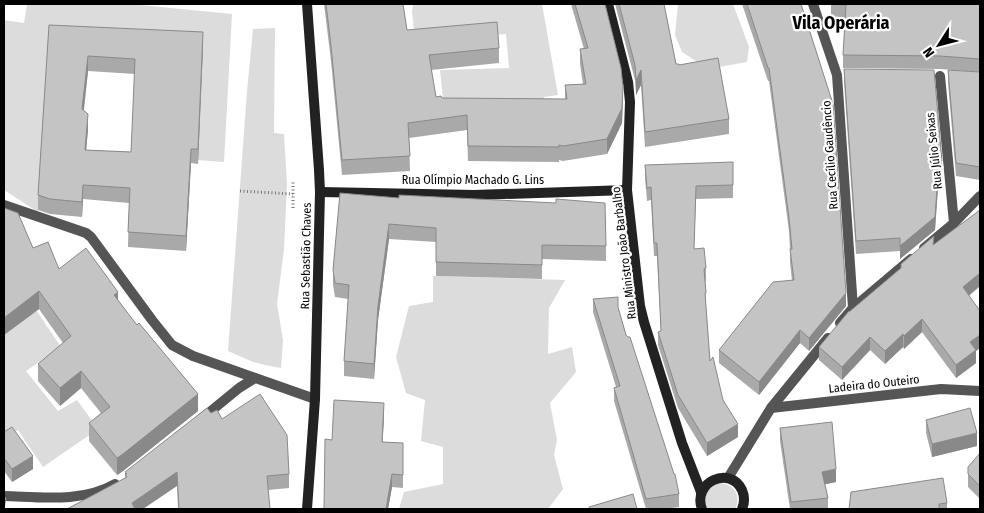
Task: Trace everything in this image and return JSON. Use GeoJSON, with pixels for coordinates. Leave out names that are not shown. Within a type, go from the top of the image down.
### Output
{"type":"FeatureCollection","features":[{"type":"Feature","properties":{"kind":"main road","name":"Rua Sebastião Chaves"},"geometry":{"type":"LineString","coordinates":[[306,4],[320,192],[315,399],[307,509]]}},
{"type":"Feature","properties":{"kind":"main road","name":"Rua Ministro João Barbalho"},"geometry":{"type":"LineString","coordinates":[[608,4],[628,82],[630,102],[627,190],[640,306],[682,443],[701,492],[702,509]]}},
{"type":"Feature","properties":{"kind":"main road","name":"Rua Olímpio Machado G. Lins"},"geometry":{"type":"LineString","coordinates":[[320,192],[474,194],[627,190]]}},
{"type":"Feature","properties":{"kind":"main road"},"geometry":{"type":"LineString","coordinates":[[701,492],[714,479],[728,478],[739,485],[744,497],[745,507]]}},
{"type":"Feature","properties":{"kind":"street","name":"Rua Cecílio Gaudêncio"},"geometry":{"type":"LineString","coordinates":[[813,4],[842,75],[852,308]]}},
{"type":"Feature","properties":{"kind":"street","name":"Rua Júlio Seixas"},"geometry":{"type":"LineString","coordinates":[[939,76],[954,223]]}},
{"type":"Feature","properties":{"kind":"street"},"geometry":{"type":"LineString","coordinates":[[728,478],[771,408],[852,308],[954,223],[980,196]]}},
{"type":"Feature","properties":{"kind":"street"},"geometry":{"type":"LineString","coordinates":[[4,205],[86,233],[91,237],[172,345],[193,356],[315,399]]}},
{"type":"Feature","properties":{"kind":"street"},"geometry":{"type":"LineString","coordinates":[[189,428],[239,388],[255,378]]}},
{"type":"Feature","properties":{"kind":"street","name":"Ladeira do Outeiro"},"geometry":{"type":"LineString","coordinates":[[771,408],[941,389],[980,391]]}},
{"type":"Feature","properties":{"kind":"street"},"geometry":{"type":"LineString","coordinates":[[4,496],[69,497],[107,489],[120,481]]}},
{"type":"Feature","properties":{"kind":"path"},"geometry":{"type":"LineString","coordinates":[[293,181],[293,208]]}},
{"type":"Feature","properties":{"kind":"path"},"geometry":{"type":"LineString","coordinates":[[240,191],[293,194]]}},
{"type":"Feature","properties":{"kind":"shaded area"},"geometry":{"type":"Polygon","coordinates":[[[27,4],[130,4],[232,14],[224,162],[198,160],[203,47],[49,40],[38,212],[4,190],[4,20],[24,23],[27,4]]]}},
{"type":"Feature","properties":{"kind":"shaded area"},"geometry":{"type":"Polygon","coordinates":[[[413,4],[542,4],[558,95],[544,97],[547,108],[443,99],[440,70],[509,68],[506,34],[415,40],[413,4]]]}},
{"type":"Feature","properties":{"kind":"shaded area"},"geometry":{"type":"Polygon","coordinates":[[[678,4],[733,4],[749,47],[747,62],[708,69],[682,52],[675,35],[678,4]]]}},
{"type":"Feature","properties":{"kind":"shaded area"},"geometry":{"type":"Polygon","coordinates":[[[275,28],[274,133],[284,134],[287,184],[284,249],[277,304],[283,340],[281,368],[253,362],[228,351],[253,29],[275,28]]]}},
{"type":"Feature","properties":{"kind":"shaded area"},"geometry":{"type":"Polygon","coordinates":[[[433,276],[565,280],[549,308],[548,354],[572,347],[576,372],[550,403],[557,440],[554,455],[563,489],[548,509],[399,509],[404,492],[443,484],[443,447],[421,441],[425,400],[406,393],[396,357],[409,306],[433,302],[433,276]]]}},
{"type":"Feature","properties":{"kind":"shaded area"},"geometry":{"type":"Polygon","coordinates":[[[36,310],[61,347],[26,371],[58,411],[77,400],[98,429],[43,467],[18,430],[5,438],[4,436],[4,335],[36,310]]]}},
{"type":"Feature","properties":{"kind":"shaded area"},"geometry":{"type":"Polygon","coordinates":[[[719,483],[732,488],[737,495],[738,500],[735,509],[708,509],[706,505],[707,493],[711,487],[719,483]]]}},
{"type":"Feature","properties":{"kind":"building"},"geometry":{"type":"Polygon","coordinates":[[[326,4],[403,4],[407,30],[497,22],[499,48],[429,55],[436,97],[567,99],[565,85],[586,84],[580,49],[588,48],[575,4],[605,4],[621,68],[623,87],[622,108],[607,139],[559,145],[559,147],[468,146],[467,115],[408,123],[410,156],[342,160],[326,4]]]}},
{"type":"Feature","properties":{"kind":"building"},"geometry":{"type":"Polygon","coordinates":[[[619,4],[664,4],[676,64],[718,58],[729,119],[645,132],[641,70],[636,80],[635,65],[619,4]]]}},
{"type":"Feature","properties":{"kind":"building"},"geometry":{"type":"Polygon","coordinates":[[[747,4],[801,4],[833,104],[846,293],[809,338],[800,330],[759,382],[719,350],[773,282],[794,280],[789,218],[769,68],[747,4]]]}},
{"type":"Feature","properties":{"kind":"building"},"geometry":{"type":"Polygon","coordinates":[[[831,4],[980,4],[980,59],[940,56],[843,55],[846,5],[831,4]]]}},
{"type":"Feature","properties":{"kind":"building"},"geometry":{"type":"Polygon","coordinates":[[[49,25],[203,32],[198,149],[191,149],[186,236],[128,232],[130,188],[83,185],[82,202],[50,199],[38,195],[49,25]],[[88,56],[82,109],[88,114],[85,150],[131,152],[135,59],[88,56]]]}},
{"type":"Feature","properties":{"kind":"building"},"geometry":{"type":"Polygon","coordinates":[[[844,69],[934,70],[942,161],[939,160],[935,217],[900,246],[900,238],[856,241],[844,69]]]}},
{"type":"Feature","properties":{"kind":"building"},"geometry":{"type":"Polygon","coordinates":[[[948,70],[980,72],[980,167],[956,163],[948,70]]]}},
{"type":"Feature","properties":{"kind":"building"},"geometry":{"type":"Polygon","coordinates":[[[733,162],[733,185],[696,186],[694,249],[704,248],[710,361],[713,357],[723,400],[738,424],[707,443],[678,395],[658,332],[661,331],[657,243],[654,243],[651,187],[647,188],[645,165],[733,162]]]}},
{"type":"Feature","properties":{"kind":"building"},"geometry":{"type":"Polygon","coordinates":[[[340,193],[399,198],[399,195],[556,203],[556,199],[605,203],[606,246],[542,245],[542,265],[436,262],[436,228],[389,224],[378,306],[374,364],[344,361],[349,285],[335,283],[333,270],[340,193]]]}},
{"type":"Feature","properties":{"kind":"building"},"geometry":{"type":"Polygon","coordinates":[[[4,208],[18,213],[33,248],[48,242],[59,269],[86,248],[118,292],[114,295],[137,325],[139,323],[198,394],[117,458],[89,423],[110,407],[81,371],[60,388],[38,364],[71,336],[39,291],[4,318],[4,208]]]}},
{"type":"Feature","properties":{"kind":"building"},"geometry":{"type":"Polygon","coordinates":[[[980,210],[980,273],[963,287],[980,311],[980,335],[970,342],[976,350],[956,365],[922,319],[885,351],[870,337],[842,367],[819,347],[849,311],[901,268],[901,264],[934,236],[933,245],[980,210]]]}},
{"type":"Feature","properties":{"kind":"building"},"geometry":{"type":"Polygon","coordinates":[[[618,297],[618,307],[626,335],[630,337],[675,474],[679,494],[646,499],[614,388],[620,386],[593,299],[618,297]]]}},
{"type":"Feature","properties":{"kind":"building"},"geometry":{"type":"Polygon","coordinates":[[[260,394],[287,435],[289,474],[267,476],[270,509],[179,509],[177,472],[132,503],[135,509],[67,509],[127,477],[125,472],[207,408],[211,413],[217,410],[222,419],[260,394]]]}},
{"type":"Feature","properties":{"kind":"building"},"geometry":{"type":"Polygon","coordinates":[[[334,400],[384,403],[382,442],[403,443],[403,475],[392,474],[386,509],[324,509],[325,439],[332,440],[334,400]]]}},
{"type":"Feature","properties":{"kind":"building"},"geometry":{"type":"Polygon","coordinates":[[[970,408],[977,433],[932,444],[926,420],[970,408]]]}},
{"type":"Feature","properties":{"kind":"building"},"geometry":{"type":"Polygon","coordinates":[[[832,422],[836,469],[822,472],[828,498],[791,502],[780,428],[832,422]]]}},
{"type":"Feature","properties":{"kind":"building"},"geometry":{"type":"Polygon","coordinates":[[[12,427],[33,456],[12,469],[4,458],[4,432],[12,427]]]}},
{"type":"Feature","properties":{"kind":"building"},"geometry":{"type":"Polygon","coordinates":[[[980,453],[980,486],[968,474],[968,467],[980,453]]]}},
{"type":"Feature","properties":{"kind":"building"},"geometry":{"type":"Polygon","coordinates":[[[943,478],[947,503],[939,504],[939,509],[849,509],[851,492],[943,478]]]}},
{"type":"Feature","properties":{"kind":"building"},"geometry":{"type":"Polygon","coordinates":[[[633,494],[637,509],[589,509],[589,507],[633,494]]]}},
{"type":"Feature","properties":{"kind":"district","name":"Vila Operária"},"geometry":{"type":"Point","coordinates":[841,23]}}]}
